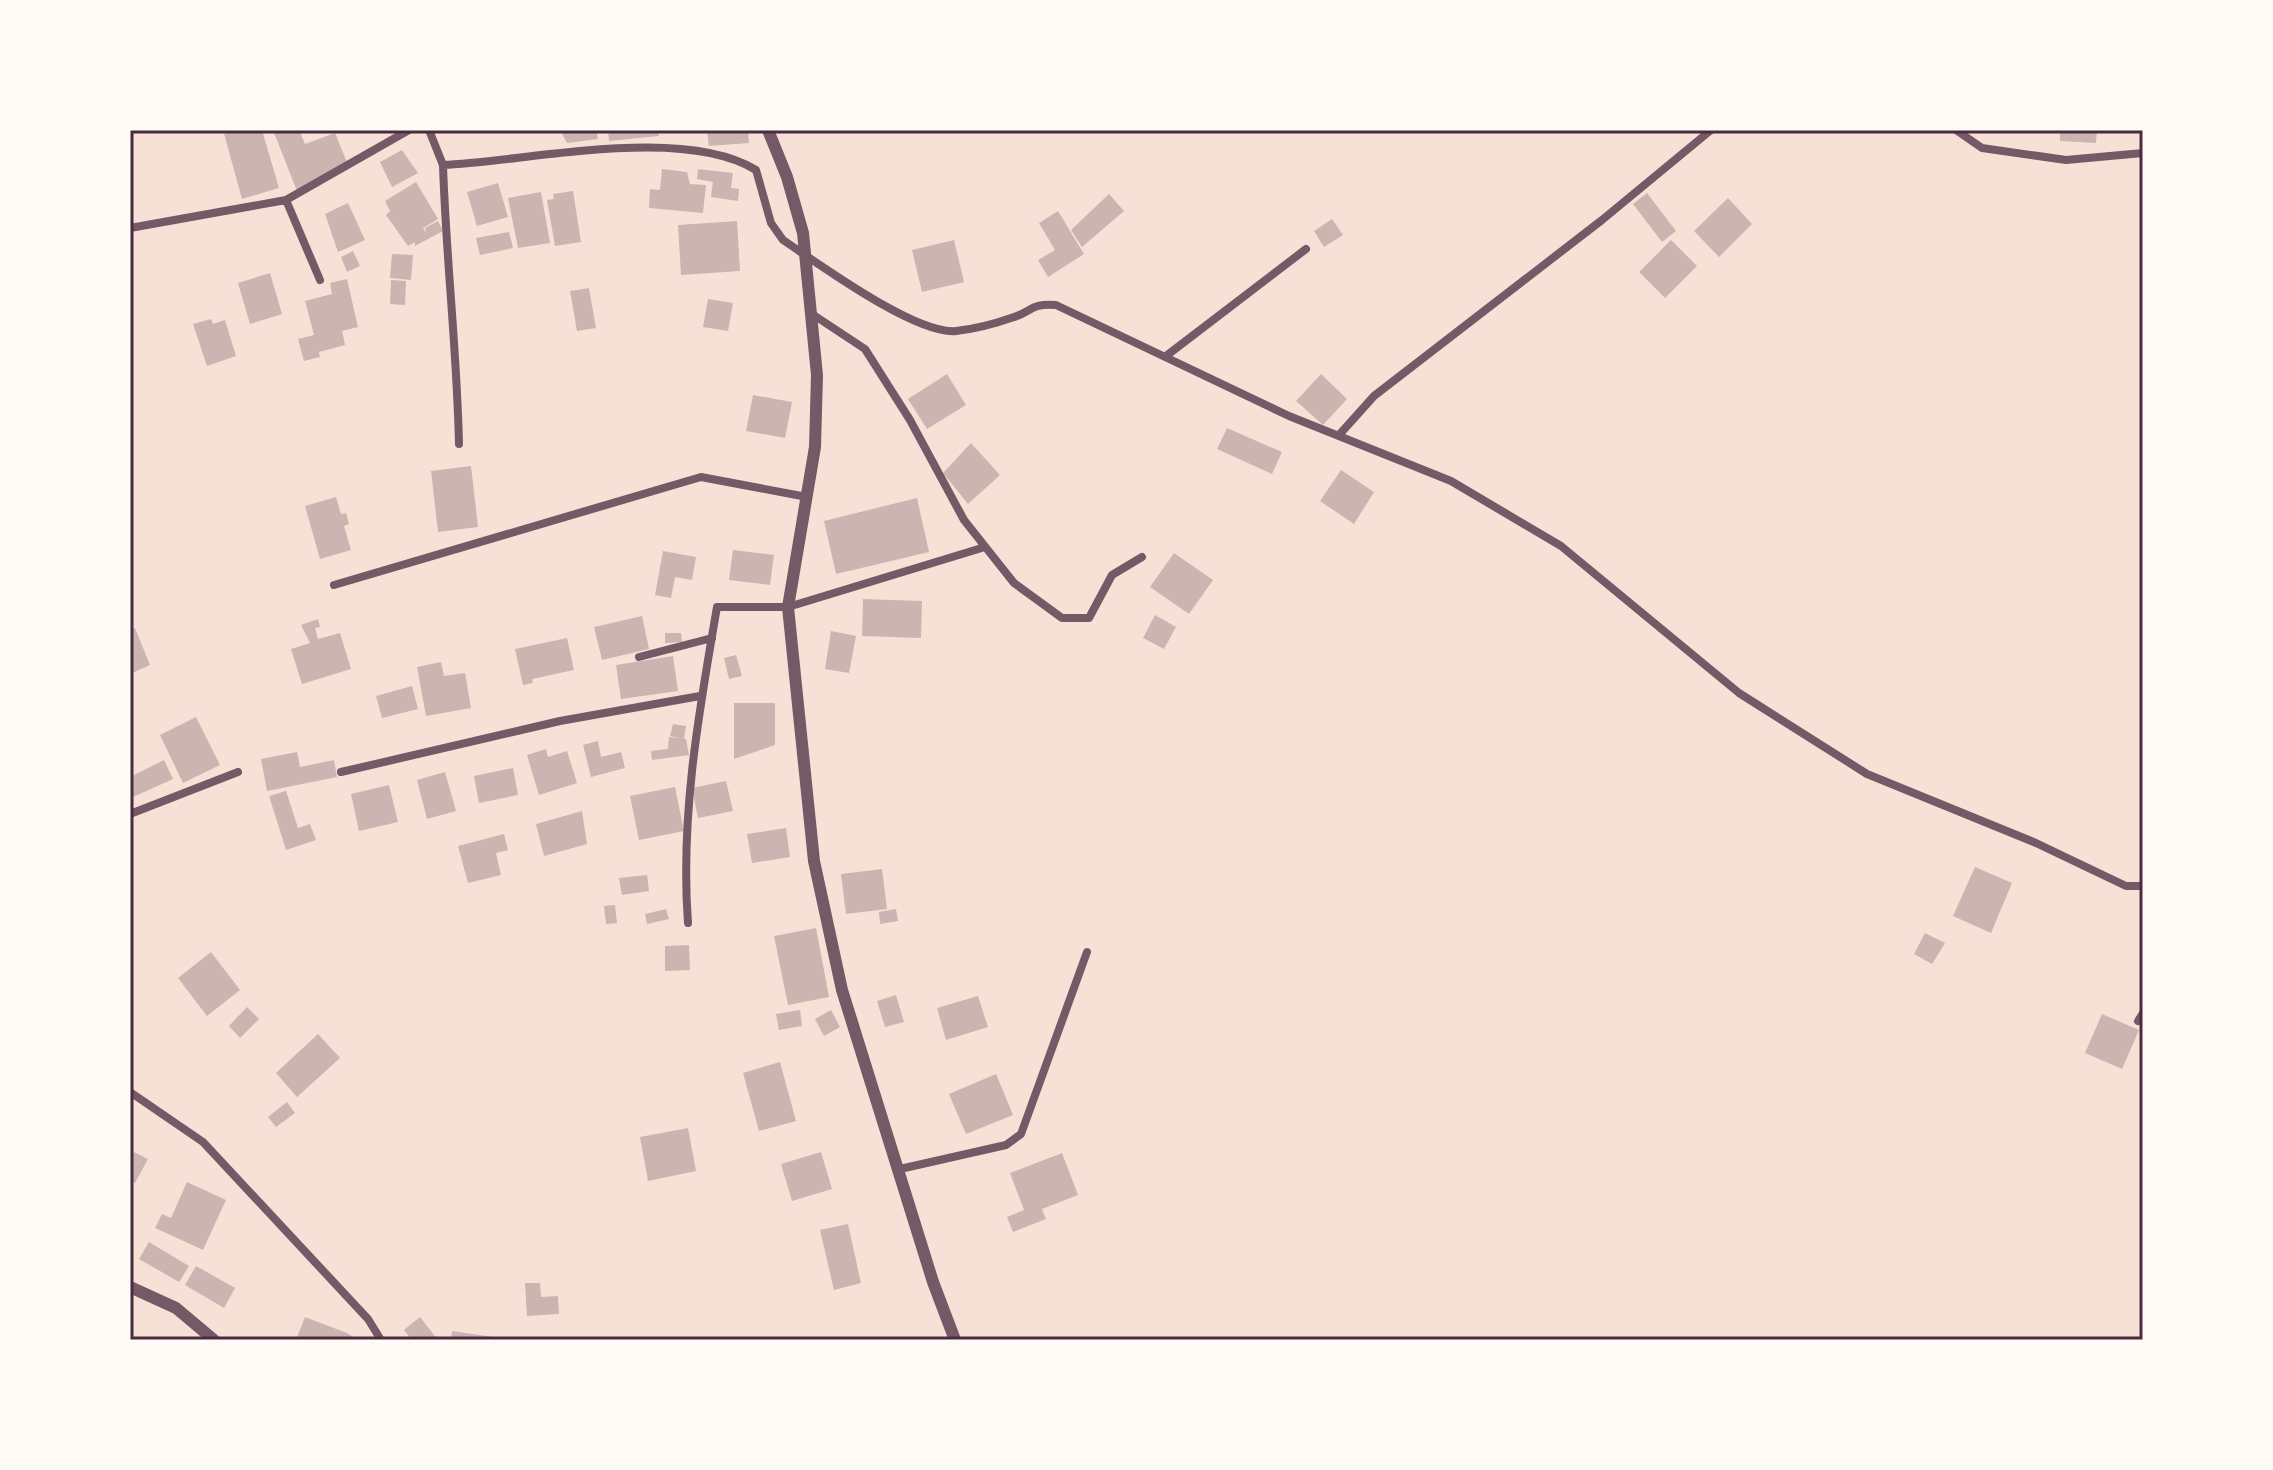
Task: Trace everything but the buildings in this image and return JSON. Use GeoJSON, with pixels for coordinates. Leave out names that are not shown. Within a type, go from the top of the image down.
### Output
{"type":"FeatureCollection","features":[{"type":"Feature","properties":{"kind":"street"},"geometry":{"type":"LineString","coordinates":[[130,228],[286,200],[409,130]]}},
{"type":"Feature","properties":{"kind":"street"},"geometry":{"type":"LineString","coordinates":[[429,130],[443,165],[457,348],[459,444]]}},
{"type":"Feature","properties":{"kind":"street"},"geometry":{"type":"LineString","coordinates":[[768,130],[795,202],[806,255],[812,314],[817,414],[807,497],[788,607],[804,781],[822,909],[854,1030],[933,1282],[955,1340]]}},
{"type":"Feature","properties":{"kind":"street"},"geometry":{"type":"LineString","coordinates":[[1339,435],[1374,396],[1602,220],[1711,130]]}},
{"type":"Feature","properties":{"kind":"street"},"geometry":{"type":"LineString","coordinates":[[1956,130],[1982,148],[2066,160],[2143,153]]}},
{"type":"Feature","properties":{"kind":"street"},"geometry":{"type":"LineString","coordinates":[[443,165],[545,154],[685,148],[737,159],[756,170],[771,223],[783,240],[888,309],[927,327],[954,331],[1014,318],[1038,304],[1056,305],[1289,416],[1451,481],[1561,546],[1739,693],[1867,774],[2036,843],[2126,886],[2143,886]]}},
{"type":"Feature","properties":{"kind":"street"},"geometry":{"type":"LineString","coordinates":[[286,200],[320,280]]}},
{"type":"Feature","properties":{"kind":"street"},"geometry":{"type":"LineString","coordinates":[[1166,356],[1306,249]]}},
{"type":"Feature","properties":{"kind":"street"},"geometry":{"type":"LineString","coordinates":[[812,314],[865,349],[910,420],[964,520],[1014,583],[1062,618],[1089,618],[1112,575],[1142,557]]}},
{"type":"Feature","properties":{"kind":"street"},"geometry":{"type":"LineString","coordinates":[[334,585],[701,477],[807,497]]}},
{"type":"Feature","properties":{"kind":"street"},"geometry":{"type":"LineString","coordinates":[[688,923],[684,867],[700,696],[717,607],[788,607],[985,547]]}},
{"type":"Feature","properties":{"kind":"street"},"geometry":{"type":"LineString","coordinates":[[639,657],[712,638]]}},
{"type":"Feature","properties":{"kind":"street"},"geometry":{"type":"LineString","coordinates":[[341,772],[560,721],[700,696]]}},
{"type":"Feature","properties":{"kind":"street"},"geometry":{"type":"LineString","coordinates":[[130,814],[238,772]]}},
{"type":"Feature","properties":{"kind":"street"},"geometry":{"type":"LineString","coordinates":[[900,1169],[1006,1145],[1021,1134],[1087,952]]}},
{"type":"Feature","properties":{"kind":"street"},"geometry":{"type":"LineString","coordinates":[[130,1092],[203,1142],[368,1319],[381,1340]]}},
{"type":"Feature","properties":{"kind":"street"},"geometry":{"type":"LineString","coordinates":[[130,1287],[176,1308],[214,1340]]}}]}
